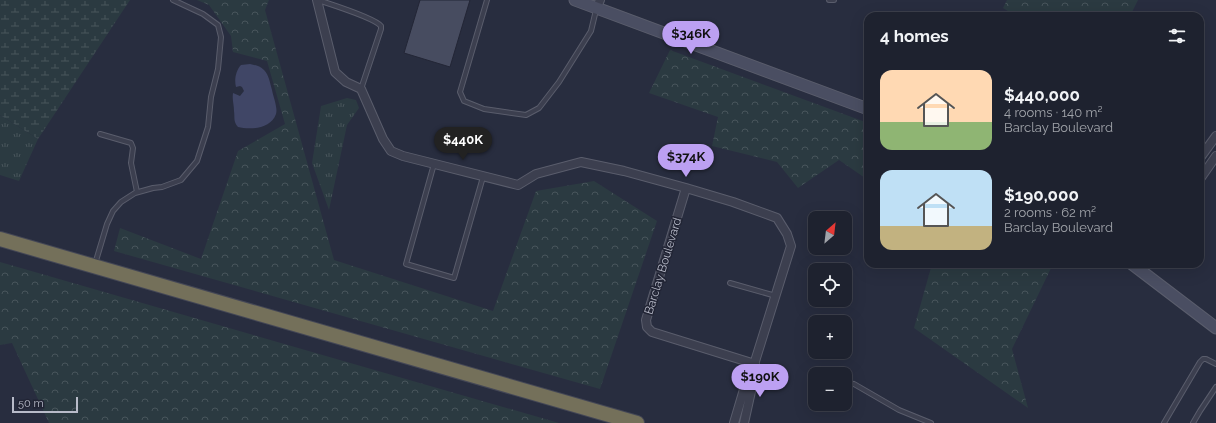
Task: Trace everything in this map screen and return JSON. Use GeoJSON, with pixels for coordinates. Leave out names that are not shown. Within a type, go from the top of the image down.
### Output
{"type":"FeatureCollection","features":[{"type":"Feature","properties":{"kind":"highway"},"geometry":{"type":"LineString","coordinates":[[0,239],[637,423]]}},
{"type":"Feature","properties":{"kind":"street"},"geometry":{"type":"LineString","coordinates":[[317,0],[335,72],[346,82],[361,89],[383,139],[392,151],[403,156],[518,185],[536,174],[581,162],[624,171],[686,188],[733,202],[777,218],[787,234],[791,246],[734,423]]}},
{"type":"Feature","properties":{"kind":"street"},"geometry":{"type":"LineString","coordinates":[[575,0],[598,4],[864,108]]}},
{"type":"Feature","properties":{"kind":"street"},"geometry":{"type":"LineString","coordinates":[[1204,152],[1216,136]]}},
{"type":"Feature","properties":{"kind":"street"},"geometry":{"type":"LineString","coordinates":[[1204,172],[1216,156]]}},
{"type":"Feature","properties":{"kind":"street","name":"Barclay Boulevard"},"geometry":{"type":"LineString","coordinates":[[686,188],[646,320],[647,327],[652,332],[753,367]]}},
{"type":"Feature","properties":{"kind":"street"},"geometry":{"type":"LineString","coordinates":[[1137,268],[1216,328]]}},
{"type":"Feature","properties":{"kind":"street"},"geometry":{"type":"LineString","coordinates":[[744,423],[752,386],[753,367]]}},
{"type":"Feature","properties":{"kind":"lane"},"geometry":{"type":"LineString","coordinates":[[94,266],[107,224],[113,211],[122,202],[137,192],[162,187],[181,180],[197,161],[208,127],[211,97],[218,69],[222,38],[218,25],[203,14],[173,0]]}},
{"type":"Feature","properties":{"kind":"lane"},"geometry":{"type":"LineString","coordinates":[[317,0],[364,16],[382,26],[361,89]]}},
{"type":"Feature","properties":{"kind":"lane"},"geometry":{"type":"LineString","coordinates":[[487,0],[460,92],[464,101],[484,109],[526,115],[539,108],[559,82],[591,31],[598,4]]}},
{"type":"Feature","properties":{"kind":"lane"},"geometry":{"type":"LineString","coordinates":[[829,0],[834,0]]}},
{"type":"Feature","properties":{"kind":"lane"},"geometry":{"type":"LineString","coordinates":[[100,134],[131,143],[133,148],[131,163],[137,192]]}},
{"type":"Feature","properties":{"kind":"lane"},"geometry":{"type":"LineString","coordinates":[[434,164],[406,264],[454,278],[483,177]]}},
{"type":"Feature","properties":{"kind":"lane"},"geometry":{"type":"LineString","coordinates":[[730,284],[776,296]]}},
{"type":"Feature","properties":{"kind":"lane"},"geometry":{"type":"LineString","coordinates":[[1164,423],[1200,362],[1203,359],[1206,359],[1216,364]]}},
{"type":"Feature","properties":{"kind":"lane"},"geometry":{"type":"LineString","coordinates":[[854,384],[899,410],[930,423]]}},
{"type":"Feature","properties":{"kind":"lane"},"geometry":{"type":"LineString","coordinates":[[1193,423],[1216,387]]}},
{"type":"Feature","properties":{"kind":"green space"},"geometry":{"type":"Polygon","coordinates":[[[0,0],[130,0],[38,139],[0,115],[0,0]]]}},
{"type":"Feature","properties":{"kind":"green space"},"geometry":{"type":"Polygon","coordinates":[[[197,0],[269,0],[265,10],[334,260],[493,311],[536,191],[594,181],[657,221],[600,389],[114,251],[120,228],[201,259],[238,151],[285,124],[267,61],[233,52],[231,36],[209,5],[197,0]]]}},
{"type":"Feature","properties":{"kind":"green space"},"geometry":{"type":"Polygon","coordinates":[[[1007,0],[1138,0],[1132,12],[1010,12],[1003,8],[1007,0]]]}},
{"type":"Feature","properties":{"kind":"green space"},"geometry":{"type":"Polygon","coordinates":[[[670,50],[864,122],[864,177],[839,160],[798,188],[777,162],[712,146],[718,117],[649,93],[670,50]]]}},
{"type":"Feature","properties":{"kind":"green space"},"geometry":{"type":"Polygon","coordinates":[[[347,98],[356,100],[359,108],[347,125],[329,210],[312,163],[321,106],[347,98]]]}},
{"type":"Feature","properties":{"kind":"green space"},"geometry":{"type":"Polygon","coordinates":[[[0,115],[38,139],[19,181],[0,175],[0,115]]]}},
{"type":"Feature","properties":{"kind":"green space"},"geometry":{"type":"Polygon","coordinates":[[[0,262],[559,423],[49,423],[12,343],[0,345],[0,262]]]}},
{"type":"Feature","properties":{"kind":"green space"},"geometry":{"type":"Polygon","coordinates":[[[931,268],[1051,268],[1012,349],[1028,408],[914,328],[931,268]]]}},
{"type":"Feature","properties":{"kind":"water"},"geometry":{"type":"Polygon","coordinates":[[[241,65],[256,65],[267,74],[275,102],[276,114],[270,123],[260,127],[238,127],[234,119],[233,93],[240,96],[244,91],[240,86],[236,87],[235,78],[241,65]]]}},
{"type":"Feature","properties":{"kind":"building"},"geometry":{"type":"Polygon","coordinates":[[[420,0],[470,0],[450,67],[404,53],[420,0]]]}}]}
